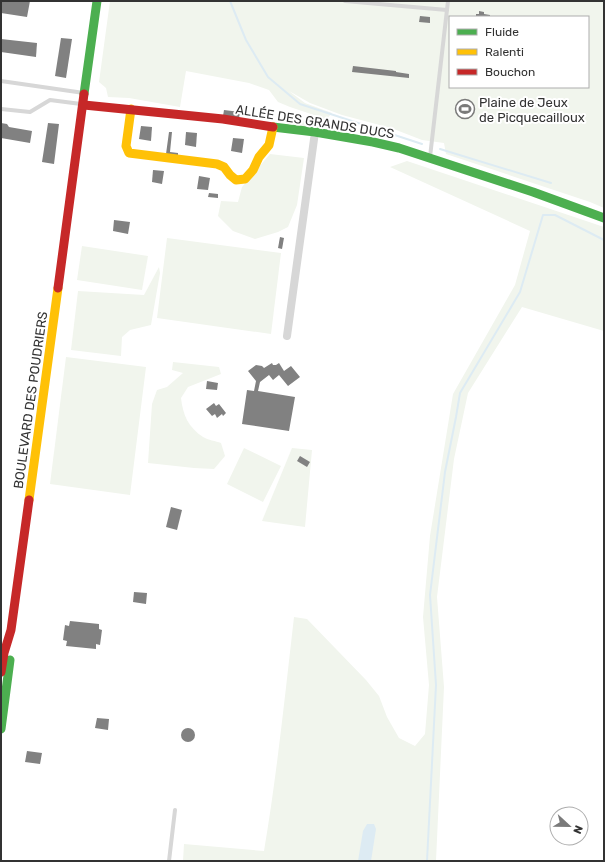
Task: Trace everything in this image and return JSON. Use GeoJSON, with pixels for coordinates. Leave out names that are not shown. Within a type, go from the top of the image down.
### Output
{"type":"FeatureCollection","features":[{"type":"Feature","properties":{"kind":"main road","name":"BOULEVARD DES POUDRIERS"},"geometry":{"type":"LineString","coordinates":[[1,729],[11,655],[11,630],[84,105],[97,1]]}},
{"type":"Feature","properties":{"kind":"main road","name":"ALLÉE DES GRANDS DUCS"},"geometry":{"type":"LineString","coordinates":[[84,105],[223,119],[346,137],[399,148],[533,192],[604,218]]}},
{"type":"Feature","properties":{"kind":"main road"},"geometry":{"type":"LineString","coordinates":[[131,109],[126,146],[129,153],[217,164],[224,167],[236,180],[245,179],[253,170],[259,157],[269,145],[273,127]]}},
{"type":"Feature","properties":{"kind":"main road","name":"BOULEVARD DES POUDRIERS"},"geometry":{"type":"LineString","coordinates":[[1,672],[4,653],[11,630]]}},
{"type":"Feature","properties":{"kind":"street"},"geometry":{"type":"LineString","coordinates":[[287,336],[315,132]]}},
{"type":"Feature","properties":{"kind":"lane"},"geometry":{"type":"LineString","coordinates":[[345,1],[447,10]]}},
{"type":"Feature","properties":{"kind":"lane"},"geometry":{"type":"LineString","coordinates":[[430,159],[448,1]]}},
{"type":"Feature","properties":{"kind":"lane"},"geometry":{"type":"LineString","coordinates":[[1,81],[85,94]]}},
{"type":"Feature","properties":{"kind":"lane"},"geometry":{"type":"LineString","coordinates":[[1,108],[30,112],[50,100],[84,105]]}},
{"type":"Feature","properties":{"kind":"lane"},"geometry":{"type":"LineString","coordinates":[[169,861],[175,810]]}},
{"type":"Feature","properties":{"kind":"shaded area","name":"Plaine de Jeux de Picquecailloux"},"geometry":{"type":"Polygon","coordinates":[[[110,1],[604,1],[604,208],[446,154],[444,143],[422,140],[391,128],[342,115],[310,103],[289,91],[305,103],[332,113],[319,128],[289,124],[291,121],[314,122],[317,116],[278,102],[269,90],[249,83],[186,71],[180,107],[129,98],[108,97],[106,88],[99,82],[110,1]]]}},
{"type":"Feature","properties":{"kind":"shaded area"},"geometry":{"type":"Polygon","coordinates":[[[270,154],[304,158],[297,205],[288,227],[278,232],[255,239],[233,231],[218,216],[221,201],[238,202],[242,187],[270,154]]]}},
{"type":"Feature","properties":{"kind":"shaded area"},"geometry":{"type":"Polygon","coordinates":[[[407,161],[604,227],[604,331],[522,307],[468,393],[454,459],[437,597],[444,687],[436,861],[183,861],[184,844],[264,851],[277,764],[294,617],[307,619],[366,680],[379,696],[387,717],[399,738],[415,746],[425,734],[429,685],[423,617],[430,536],[453,394],[515,285],[530,231],[390,167],[407,161]]]}},
{"type":"Feature","properties":{"kind":"shaded area"},"geometry":{"type":"Polygon","coordinates":[[[167,238],[281,253],[271,334],[157,318],[167,238]]]}},
{"type":"Feature","properties":{"kind":"shaded area"},"geometry":{"type":"Polygon","coordinates":[[[82,246],[148,256],[142,290],[77,280],[82,246]]]}},
{"type":"Feature","properties":{"kind":"shaded area"},"geometry":{"type":"Polygon","coordinates":[[[159,267],[160,273],[151,325],[130,330],[122,337],[121,356],[71,350],[78,291],[144,295],[159,267]]]}},
{"type":"Feature","properties":{"kind":"shaded area"},"geometry":{"type":"Polygon","coordinates":[[[66,357],[146,367],[130,495],[50,484],[66,357]]]}},
{"type":"Feature","properties":{"kind":"shaded area"},"geometry":{"type":"Polygon","coordinates":[[[173,362],[219,367],[221,374],[188,387],[181,398],[183,410],[190,425],[205,438],[221,443],[225,456],[214,469],[148,463],[152,404],[157,390],[167,387],[183,373],[172,370],[173,362]]]}},
{"type":"Feature","properties":{"kind":"shaded area"},"geometry":{"type":"Polygon","coordinates":[[[244,448],[281,466],[263,502],[227,484],[244,448]]]}},
{"type":"Feature","properties":{"kind":"shaded area"},"geometry":{"type":"Polygon","coordinates":[[[292,448],[312,450],[305,527],[262,521],[292,448]]]}},
{"type":"Feature","properties":{"kind":"shaded area"},"geometry":{"type":"Polygon","coordinates":[[[367,824],[374,824],[376,829],[371,861],[358,861],[363,831],[367,824]]]}},
{"type":"Feature","properties":{"kind":"building"},"geometry":{"type":"Polygon","coordinates":[[[1,1],[30,1],[27,17],[1,13],[1,1]]]}},
{"type":"Feature","properties":{"kind":"building"},"geometry":{"type":"Polygon","coordinates":[[[479,11],[490,16],[476,16],[476,14],[479,14],[479,11]]]}},
{"type":"Feature","properties":{"kind":"building"},"geometry":{"type":"Polygon","coordinates":[[[420,16],[430,17],[430,23],[419,22],[420,16]]]}},
{"type":"Feature","properties":{"kind":"building"},"geometry":{"type":"Polygon","coordinates":[[[61,38],[72,39],[66,78],[55,76],[61,38]]]}},
{"type":"Feature","properties":{"kind":"building"},"geometry":{"type":"Polygon","coordinates":[[[1,39],[37,43],[36,57],[1,52],[1,39]]]}},
{"type":"Feature","properties":{"kind":"building"},"geometry":{"type":"Polygon","coordinates":[[[353,66],[396,71],[409,74],[409,78],[352,72],[353,66]]]}},
{"type":"Feature","properties":{"kind":"building"},"geometry":{"type":"Polygon","coordinates":[[[224,110],[240,112],[239,118],[223,116],[224,110]]]}},
{"type":"Feature","properties":{"kind":"building"},"geometry":{"type":"Polygon","coordinates":[[[1,123],[7,124],[9,127],[32,131],[30,143],[1,138],[1,123]]]}},
{"type":"Feature","properties":{"kind":"building"},"geometry":{"type":"Polygon","coordinates":[[[48,123],[59,124],[54,164],[42,162],[48,123]]]}},
{"type":"Feature","properties":{"kind":"building"},"geometry":{"type":"Polygon","coordinates":[[[141,126],[152,127],[151,141],[139,139],[141,126]]]}},
{"type":"Feature","properties":{"kind":"building"},"geometry":{"type":"Polygon","coordinates":[[[169,132],[172,132],[170,152],[178,153],[178,156],[166,154],[169,132]]]}},
{"type":"Feature","properties":{"kind":"building"},"geometry":{"type":"Polygon","coordinates":[[[186,132],[197,133],[196,147],[185,145],[186,132]]]}},
{"type":"Feature","properties":{"kind":"building"},"geometry":{"type":"Polygon","coordinates":[[[233,138],[244,139],[242,153],[231,151],[233,138]]]}},
{"type":"Feature","properties":{"kind":"building"},"geometry":{"type":"Polygon","coordinates":[[[153,170],[164,171],[162,184],[152,182],[153,170]]]}},
{"type":"Feature","properties":{"kind":"building"},"geometry":{"type":"Polygon","coordinates":[[[199,176],[210,178],[208,190],[197,189],[199,176]]]}},
{"type":"Feature","properties":{"kind":"building"},"geometry":{"type":"Polygon","coordinates":[[[209,193],[218,194],[218,198],[208,197],[209,193]]]}},
{"type":"Feature","properties":{"kind":"building"},"geometry":{"type":"Polygon","coordinates":[[[114,220],[130,222],[128,234],[113,231],[114,220]]]}},
{"type":"Feature","properties":{"kind":"building"},"geometry":{"type":"Polygon","coordinates":[[[280,237],[284,238],[282,249],[278,248],[280,237]]]}},
{"type":"Feature","properties":{"kind":"building"},"geometry":{"type":"Polygon","coordinates":[[[272,363],[273,365],[276,365],[279,363],[284,371],[291,366],[300,377],[288,386],[279,375],[273,380],[269,375],[260,382],[258,391],[295,397],[289,431],[242,424],[247,390],[254,391],[256,381],[248,371],[256,365],[264,368],[272,363]]]}},
{"type":"Feature","properties":{"kind":"building"},"geometry":{"type":"Polygon","coordinates":[[[207,381],[218,383],[217,390],[206,389],[207,381]]]}},
{"type":"Feature","properties":{"kind":"building"},"geometry":{"type":"Polygon","coordinates":[[[214,403],[216,406],[219,404],[226,413],[223,416],[222,414],[217,418],[215,414],[212,416],[206,409],[214,403]]]}},
{"type":"Feature","properties":{"kind":"building"},"geometry":{"type":"Polygon","coordinates":[[[300,456],[310,462],[307,467],[297,461],[300,456]]]}},
{"type":"Feature","properties":{"kind":"building"},"geometry":{"type":"Polygon","coordinates":[[[171,507],[182,510],[177,530],[166,527],[171,507]]]}},
{"type":"Feature","properties":{"kind":"building"},"geometry":{"type":"Polygon","coordinates":[[[134,592],[147,593],[146,604],[133,602],[134,592]]]}},
{"type":"Feature","properties":{"kind":"building"},"geometry":{"type":"Polygon","coordinates":[[[70,621],[99,624],[99,629],[102,630],[100,645],[96,644],[96,649],[66,646],[67,641],[63,640],[65,625],[69,626],[70,621]]]}},
{"type":"Feature","properties":{"kind":"building"},"geometry":{"type":"Polygon","coordinates":[[[97,718],[109,719],[108,730],[95,728],[97,718]]]}},
{"type":"Feature","properties":{"kind":"building"},"geometry":{"type":"Polygon","coordinates":[[[185,728],[191,728],[195,732],[195,738],[191,742],[185,742],[181,738],[181,732],[185,728]]]}},
{"type":"Feature","properties":{"kind":"building"},"geometry":{"type":"Polygon","coordinates":[[[27,751],[42,753],[40,764],[25,762],[27,751]]]}},
{"type":"Feature","properties":{"kind":"waterway"},"geometry":{"type":"LineString","coordinates":[[230,1],[246,40],[268,77],[300,104],[422,144]]}},
{"type":"Feature","properties":{"kind":"waterway"},"geometry":{"type":"LineString","coordinates":[[440,149],[551,183]]}},
{"type":"Feature","properties":{"kind":"waterway"},"geometry":{"type":"LineString","coordinates":[[427,861],[436,685],[430,595],[445,472],[460,393],[520,292],[543,215],[555,215],[604,240]]}},
{"type":"Feature","properties":{"kind":"traffic: fast"},"geometry":{"type":"LineString","coordinates":[[84,94],[97,1]]}},
{"type":"Feature","properties":{"kind":"traffic: fast"},"geometry":{"type":"LineString","coordinates":[[273,127],[315,132],[399,148],[533,192],[604,218]]}},
{"type":"Feature","properties":{"kind":"traffic: fast"},"geometry":{"type":"LineString","coordinates":[[1,729],[10,660]]}},
{"type":"Feature","properties":{"kind":"traffic: slow"},"geometry":{"type":"LineString","coordinates":[[131,109],[126,146],[129,153],[217,164],[224,167],[236,180],[245,179],[253,170],[259,157],[269,145],[273,127]]}},
{"type":"Feature","properties":{"kind":"traffic: slow"},"geometry":{"type":"LineString","coordinates":[[29,500],[58,288]]}},
{"type":"Feature","properties":{"kind":"traffic: jam"},"geometry":{"type":"LineString","coordinates":[[58,288],[84,94]]}},
{"type":"Feature","properties":{"kind":"traffic: jam"},"geometry":{"type":"LineString","coordinates":[[84,105],[223,119],[273,127]]}},
{"type":"Feature","properties":{"kind":"traffic: jam"},"geometry":{"type":"LineString","coordinates":[[1,672],[4,653],[11,630],[29,500]]}},
{"type":"Feature","properties":{"kind":"place","name":"Plaine de Jeux de Picquecailloux"},"geometry":{"type":"Point","coordinates":[465,109]}}]}
